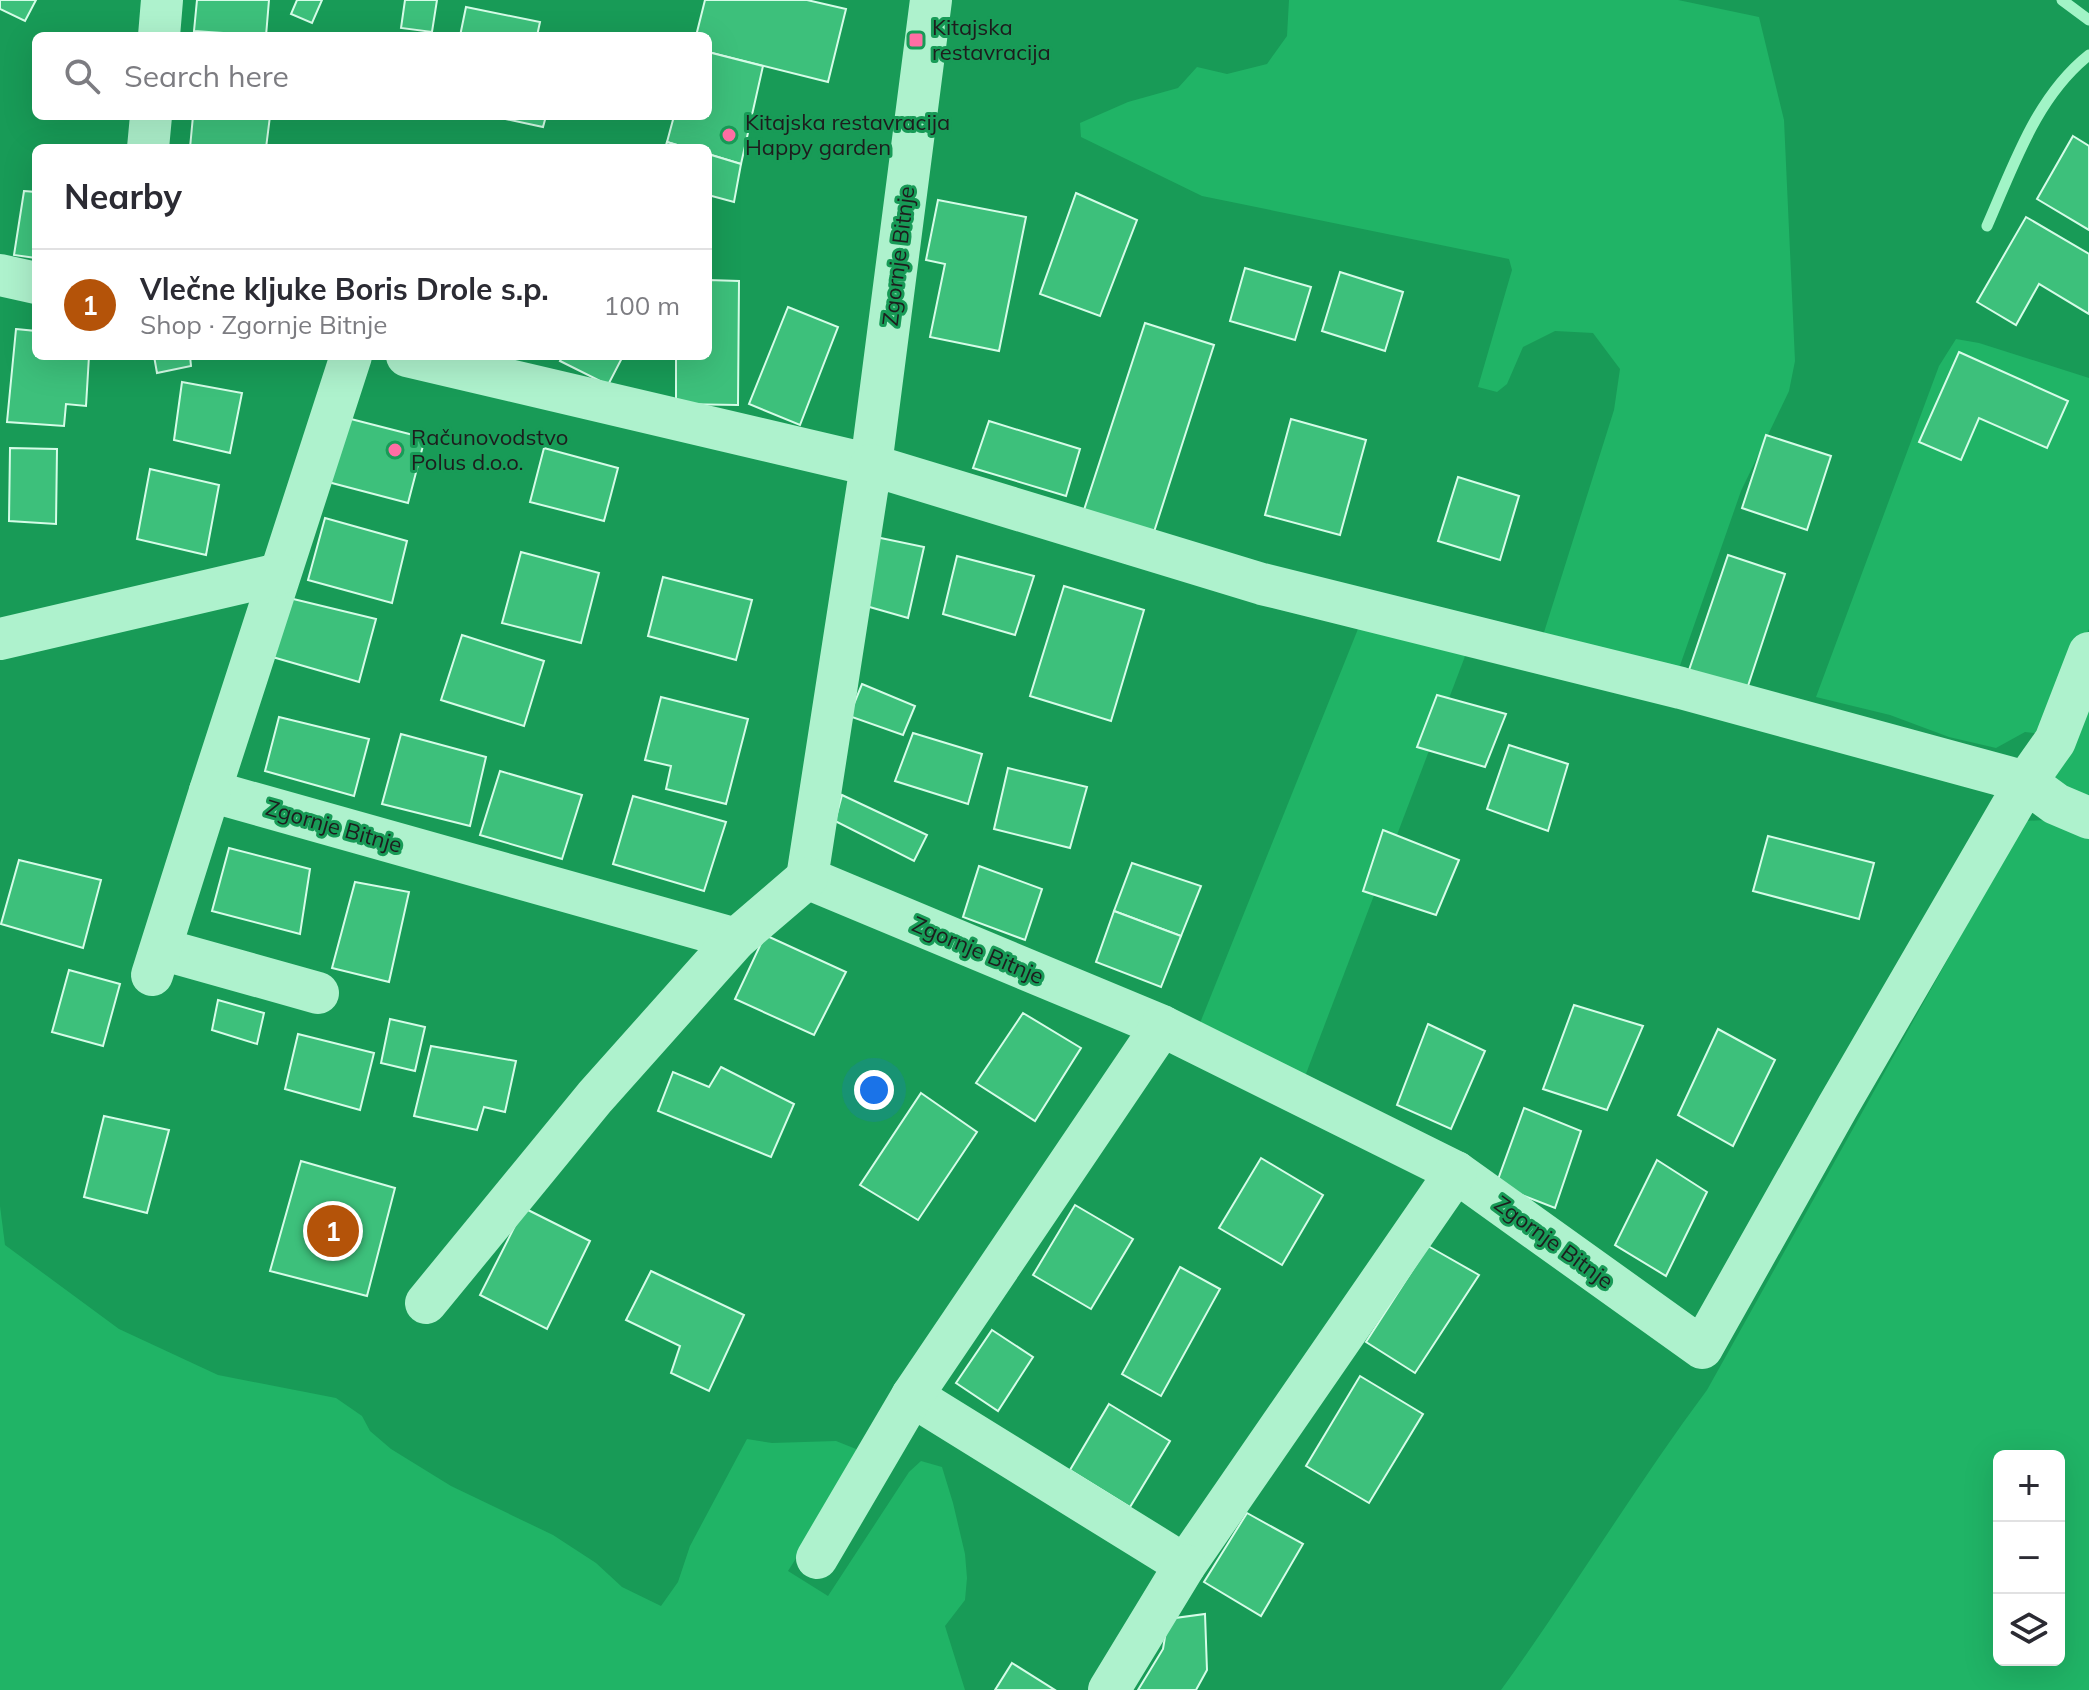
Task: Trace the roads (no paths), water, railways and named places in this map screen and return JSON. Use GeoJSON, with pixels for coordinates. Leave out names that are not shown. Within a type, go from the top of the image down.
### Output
{"type":"FeatureCollection","features":[{"type":"Feature","properties":{"kind":"street"},"geometry":{"type":"LineString","coordinates":[[159,32],[162,0]]}},
{"type":"Feature","properties":{"kind":"street","name":"Zgornje Bitnje"},"geometry":{"type":"LineString","coordinates":[[931,0],[871,465],[807,878],[1162,1026],[1456,1172],[1702,1348],[2026,782],[2055,741],[2089,653]]}},
{"type":"Feature","properties":{"kind":"street"},"geometry":{"type":"LineString","coordinates":[[148,144],[151,120]]}},
{"type":"Feature","properties":{"kind":"street"},"geometry":{"type":"LineString","coordinates":[[0,275],[32,282]]}},
{"type":"Feature","properties":{"kind":"street"},"geometry":{"type":"LineString","coordinates":[[318,993],[157,962],[350,360]]}},
{"type":"Feature","properties":{"kind":"street"},"geometry":{"type":"LineString","coordinates":[[424,360],[871,465],[1262,584],[1681,688],[2026,782],[2056,804],[2089,818]]}},
{"type":"Feature","properties":{"kind":"street"},"geometry":{"type":"LineString","coordinates":[[0,639],[279,574]]}},
{"type":"Feature","properties":{"kind":"street","name":"Zgornje Bitnje"},"geometry":{"type":"LineString","coordinates":[[210,791],[736,939]]}},
{"type":"Feature","properties":{"kind":"street"},"geometry":{"type":"LineString","coordinates":[[426,1303],[595,1097],[736,939],[807,878]]}},
{"type":"Feature","properties":{"kind":"street"},"geometry":{"type":"LineString","coordinates":[[817,1558],[912,1396],[1162,1026]]}},
{"type":"Feature","properties":{"kind":"street"},"geometry":{"type":"LineString","coordinates":[[1109,1690],[1185,1565],[1456,1172]]}},
{"type":"Feature","properties":{"kind":"street"},"geometry":{"type":"LineString","coordinates":[[912,1396],[1185,1565]]}},
{"type":"Feature","properties":{"kind":"waterway"},"geometry":{"type":"LineString","coordinates":[[2062,0],[2089,20]]}},
{"type":"Feature","properties":{"kind":"waterway"},"geometry":{"type":"LineString","coordinates":[[1987,226],[2017,156],[2041,111],[2054,91],[2089,55]]}},
{"type":"Feature","properties":{"kind":"place","name":"Kitajska restavracija"},"geometry":{"type":"Point","coordinates":[916,40]}},
{"type":"Feature","properties":{"kind":"place","name":"Kitajska restavracija Happy garden"},"geometry":{"type":"Point","coordinates":[729,135]}},
{"type":"Feature","properties":{"kind":"place","name":"Računovodstvo Polus d.o.o."},"geometry":{"type":"Point","coordinates":[395,450]}},
{"type":"Feature","properties":{"kind":"place","name":"Vlečne kljuke Boris Drole s.p."},"geometry":{"type":"Point","coordinates":[333,1231]}}]}
